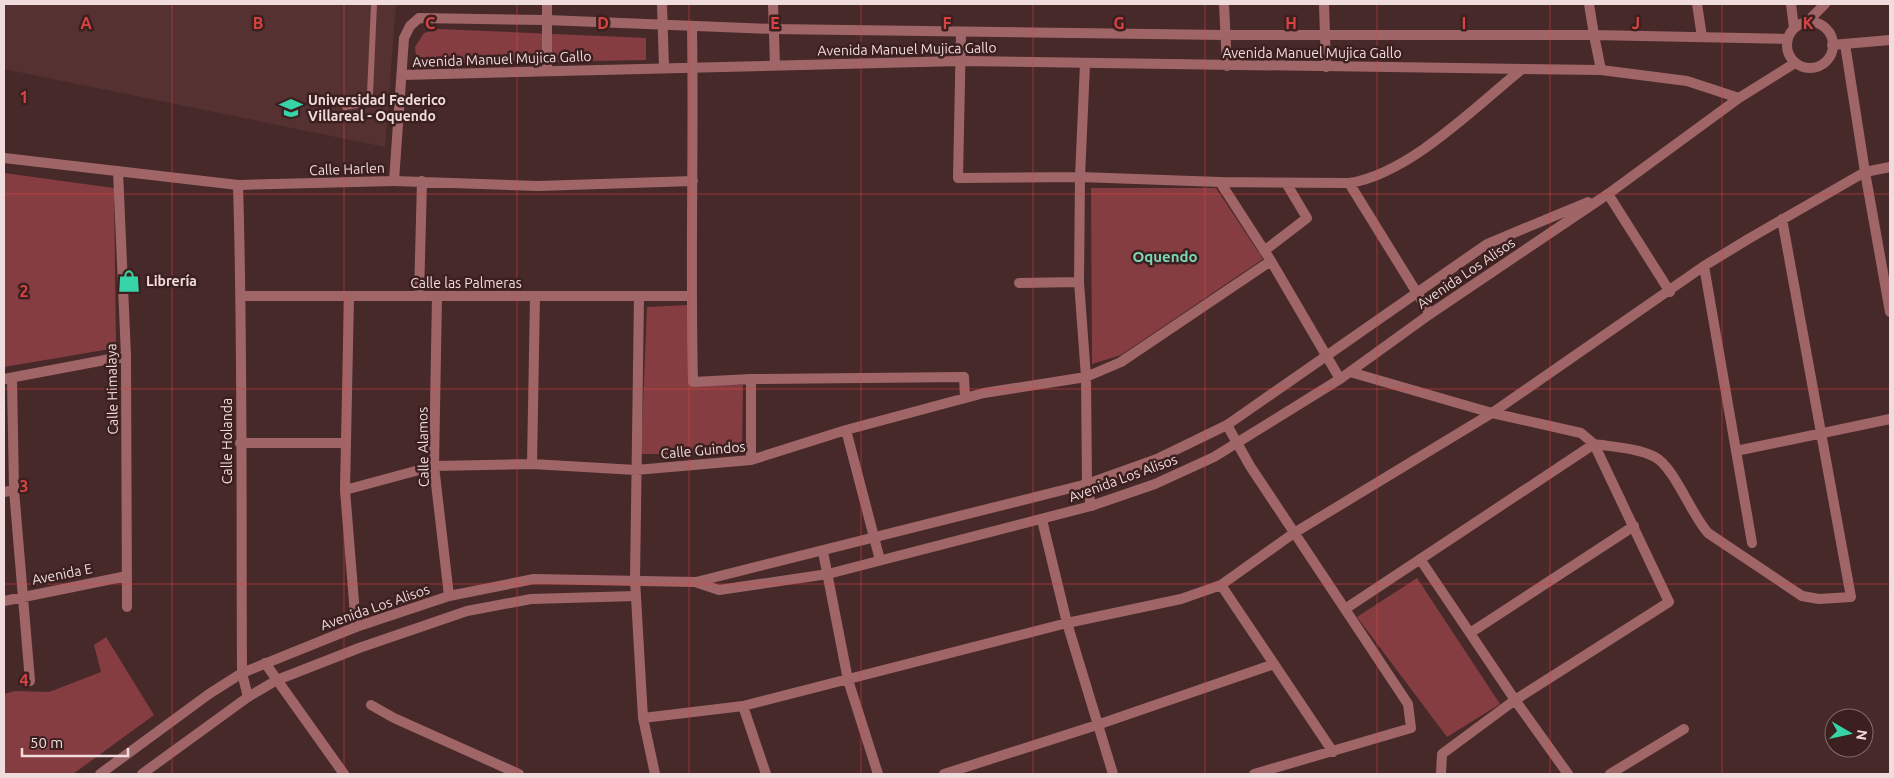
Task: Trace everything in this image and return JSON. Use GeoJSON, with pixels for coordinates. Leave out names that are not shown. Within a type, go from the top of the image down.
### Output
{"type":"FeatureCollection","features":[{"type":"Feature","properties":{"kind":"street"},"geometry":{"type":"LineString","coordinates":[[547,4],[547,71]]}},
{"type":"Feature","properties":{"kind":"street"},"geometry":{"type":"LineString","coordinates":[[662,4],[664,68]]}},
{"type":"Feature","properties":{"kind":"street"},"geometry":{"type":"LineString","coordinates":[[774,4],[774,65]]}},
{"type":"Feature","properties":{"kind":"street"},"geometry":{"type":"LineString","coordinates":[[1224,4],[1227,66]]}},
{"type":"Feature","properties":{"kind":"street"},"geometry":{"type":"LineString","coordinates":[[1324,4],[1326,67]]}},
{"type":"Feature","properties":{"kind":"street"},"geometry":{"type":"LineString","coordinates":[[1589,4],[1600,70]]}},
{"type":"Feature","properties":{"kind":"street"},"geometry":{"type":"LineString","coordinates":[[1697,4],[1702,38]]}},
{"type":"Feature","properties":{"kind":"street"},"geometry":{"type":"LineString","coordinates":[[1791,4],[1794,28]]}},
{"type":"Feature","properties":{"kind":"street"},"geometry":{"type":"LineString","coordinates":[[1806,22],[1814,23],[1827,30],[1832,45],[1828,59],[1816,67],[1809,68],[1795,63],[1788,52],[1788,39],[1794,28],[1806,22],[1825,4]]}},
{"type":"Feature","properties":{"kind":"street","name":"Avenida Manuel Mujica Gallo"},"geometry":{"type":"LineString","coordinates":[[1739,98],[1687,81],[1600,70],[960,61],[402,75],[404,38],[410,26],[419,18],[547,20],[773,29],[961,32],[1225,35],[1594,35],[1788,39]]}},
{"type":"Feature","properties":{"kind":"street"},"geometry":{"type":"LineString","coordinates":[[692,26],[693,181],[691,296],[693,382],[751,379],[964,377],[965,398]]}},
{"type":"Feature","properties":{"kind":"street"},"geometry":{"type":"LineString","coordinates":[[961,32],[958,178],[1080,177],[1220,182],[1349,183],[1375,176],[1425,148],[1522,69]]}},
{"type":"Feature","properties":{"kind":"street"},"geometry":{"type":"LineString","coordinates":[[1832,45],[1890,40]]}},
{"type":"Feature","properties":{"kind":"street"},"geometry":{"type":"LineString","coordinates":[[1845,44],[1864,172],[1887,273],[1890,312]]}},
{"type":"Feature","properties":{"kind":"street","name":"Avenida Los Alisos"},"geometry":{"type":"LineString","coordinates":[[695,582],[719,590],[828,574],[1090,506],[1155,484],[1214,457],[1340,379],[1430,314],[1608,194],[1631,175],[1739,98],[1795,63]]}},
{"type":"Feature","properties":{"kind":"street"},"geometry":{"type":"LineString","coordinates":[[1085,64],[1080,177],[1079,282],[1086,377],[1086,484],[1090,506]]}},
{"type":"Feature","properties":{"kind":"street"},"geometry":{"type":"LineString","coordinates":[[394,181],[402,75]]}},
{"type":"Feature","properties":{"kind":"street","name":"Calle Harlen"},"geometry":{"type":"LineString","coordinates":[[4,158],[238,185],[422,181],[538,186],[693,181]]}},
{"type":"Feature","properties":{"kind":"street"},"geometry":{"type":"LineString","coordinates":[[643,718],[743,706],[1067,623],[1181,599],[1221,585],[1294,533],[1492,413],[1670,292],[1704,266],[1864,172],[1890,167]]}},
{"type":"Feature","properties":{"kind":"street","name":"Calle Himalaya"},"geometry":{"type":"LineString","coordinates":[[118,172],[126,356],[127,606]]}},
{"type":"Feature","properties":{"kind":"street"},"geometry":{"type":"LineString","coordinates":[[419,296],[422,181]]}},
{"type":"Feature","properties":{"kind":"street"},"geometry":{"type":"LineString","coordinates":[[1220,182],[1271,262],[1340,379]]}},
{"type":"Feature","properties":{"kind":"street"},"geometry":{"type":"LineString","coordinates":[[1264,251],[1307,218],[1286,183]]}},
{"type":"Feature","properties":{"kind":"street"},"geometry":{"type":"LineString","coordinates":[[1349,183],[1430,314]]}},
{"type":"Feature","properties":{"kind":"street","name":"Calle Holanda"},"geometry":{"type":"LineString","coordinates":[[238,185],[242,296],[240,443],[242,673],[248,696]]}},
{"type":"Feature","properties":{"kind":"street"},"geometry":{"type":"LineString","coordinates":[[1608,194],[1670,292]]}},
{"type":"Feature","properties":{"kind":"street","name":"Avenida Los Alisos"},"geometry":{"type":"LineString","coordinates":[[100,774],[209,694],[242,673],[356,627],[450,596],[534,579],[695,582],[823,552],[1086,484],[1157,459],[1227,425],[1327,358],[1487,244],[1608,194]]}},
{"type":"Feature","properties":{"kind":"street"},"geometry":{"type":"LineString","coordinates":[[1345,609],[1594,444],[1641,452],[1656,457],[1666,466],[1697,521],[1708,533],[1802,596],[1819,599],[1851,597],[1782,219]]}},
{"type":"Feature","properties":{"kind":"street","name":"Calle Guindos"},"geometry":{"type":"LineString","coordinates":[[345,490],[434,466],[532,464],[636,470],[751,460],[846,430],[965,398],[1086,377],[1121,362],[1271,262]]}},
{"type":"Feature","properties":{"kind":"street"},"geometry":{"type":"LineString","coordinates":[[1704,266],[1752,543]]}},
{"type":"Feature","properties":{"kind":"street"},"geometry":{"type":"LineString","coordinates":[[1019,283],[1079,282]]}},
{"type":"Feature","properties":{"kind":"street","name":"Calle las Palmeras"},"geometry":{"type":"LineString","coordinates":[[242,296],[691,296]]}},
{"type":"Feature","properties":{"kind":"street"},"geometry":{"type":"LineString","coordinates":[[349,296],[345,490],[356,627]]}},
{"type":"Feature","properties":{"kind":"street","name":"Calle Alamos"},"geometry":{"type":"LineString","coordinates":[[437,296],[434,466],[450,596]]}},
{"type":"Feature","properties":{"kind":"street"},"geometry":{"type":"LineString","coordinates":[[532,464],[535,296]]}},
{"type":"Feature","properties":{"kind":"street"},"geometry":{"type":"LineString","coordinates":[[639,296],[634,580],[643,718],[654,774]]}},
{"type":"Feature","properties":{"kind":"street"},"geometry":{"type":"LineString","coordinates":[[30,681],[23,596],[9,491],[8,379],[126,356]]}},
{"type":"Feature","properties":{"kind":"street"},"geometry":{"type":"LineString","coordinates":[[1350,372],[1492,413],[1576,431],[1588,437],[1594,444],[1669,602],[1515,700],[1442,754],[1441,774]]}},
{"type":"Feature","properties":{"kind":"street"},"geometry":{"type":"LineString","coordinates":[[751,379],[751,460]]}},
{"type":"Feature","properties":{"kind":"street"},"geometry":{"type":"LineString","coordinates":[[1736,451],[1890,419]]}},
{"type":"Feature","properties":{"kind":"street"},"geometry":{"type":"LineString","coordinates":[[1227,425],[1237,444],[1294,533],[1408,704],[1411,728],[1254,774]]}},
{"type":"Feature","properties":{"kind":"street"},"geometry":{"type":"LineString","coordinates":[[846,430],[880,560]]}},
{"type":"Feature","properties":{"kind":"street"},"geometry":{"type":"LineString","coordinates":[[240,443],[346,443]]}},
{"type":"Feature","properties":{"kind":"street"},"geometry":{"type":"LineString","coordinates":[[1042,520],[1067,623],[1113,774]]}},
{"type":"Feature","properties":{"kind":"street"},"geometry":{"type":"LineString","coordinates":[[1470,633],[1634,526]]}},
{"type":"Feature","properties":{"kind":"street"},"geometry":{"type":"LineString","coordinates":[[823,552],[848,680],[878,774]]}},
{"type":"Feature","properties":{"kind":"street"},"geometry":{"type":"LineString","coordinates":[[1420,559],[1515,700],[1568,774]]}},
{"type":"Feature","properties":{"kind":"street","name":"Avenida E"},"geometry":{"type":"LineString","coordinates":[[4,601],[126,576]]}},
{"type":"Feature","properties":{"kind":"street"},"geometry":{"type":"LineString","coordinates":[[1221,585],[1333,752]]}},
{"type":"Feature","properties":{"kind":"street"},"geometry":{"type":"LineString","coordinates":[[142,774],[248,696],[277,680],[359,648],[467,611],[531,599],[636,596]]}},
{"type":"Feature","properties":{"kind":"street"},"geometry":{"type":"LineString","coordinates":[[265,663],[344,774]]}},
{"type":"Feature","properties":{"kind":"street"},"geometry":{"type":"LineString","coordinates":[[944,774],[1097,725],[1274,664]]}},
{"type":"Feature","properties":{"kind":"street"},"geometry":{"type":"LineString","coordinates":[[371,705],[394,718],[519,774]]}},
{"type":"Feature","properties":{"kind":"street"},"geometry":{"type":"LineString","coordinates":[[743,706],[766,774]]}},
{"type":"Feature","properties":{"kind":"street"},"geometry":{"type":"LineString","coordinates":[[1610,774],[1684,729]]}},
{"type":"Feature","properties":{"kind":"lane"},"geometry":{"type":"LineString","coordinates":[[345,107],[363,104],[370,94],[374,4]]}},
{"type":"Feature","properties":{"kind":"shaded area","name":"Universidad Federico Villareal - Oquendo"},"geometry":{"type":"Polygon","coordinates":[[[4,4],[396,4],[385,147],[4,69],[4,4]]]}},
{"type":"Feature","properties":{"kind":"shaded area"},"geometry":{"type":"Polygon","coordinates":[[[438,29],[646,38],[646,60],[417,64],[415,47],[424,33],[438,29]]]}},
{"type":"Feature","properties":{"kind":"shaded area"},"geometry":{"type":"Polygon","coordinates":[[[4,173],[114,188],[116,348],[4,367],[4,173]]]}},
{"type":"Feature","properties":{"kind":"shaded area"},"geometry":{"type":"Polygon","coordinates":[[[1091,188],[1216,188],[1263,259],[1121,355],[1092,364],[1091,188]]]}},
{"type":"Feature","properties":{"kind":"shaded area"},"geometry":{"type":"Polygon","coordinates":[[[688,305],[689,386],[743,385],[742,454],[641,454],[647,307],[688,305]]]}},
{"type":"Feature","properties":{"kind":"shaded area"},"geometry":{"type":"Polygon","coordinates":[[[1417,578],[1500,704],[1447,737],[1357,617],[1417,578]]]}},
{"type":"Feature","properties":{"kind":"shaded area"},"geometry":{"type":"Polygon","coordinates":[[[106,637],[154,715],[73,774],[4,774],[4,694],[15,691],[49,692],[101,672],[94,645],[106,637]]]}},
{"type":"Feature","properties":{"kind":"place","name":"Universidad Federico Villareal - Oquendo"},"geometry":{"type":"Point","coordinates":[291,108]}},
{"type":"Feature","properties":{"kind":"place","name":"Librería"},"geometry":{"type":"Point","coordinates":[129,281]}},
{"type":"Feature","properties":{"kind":"district","name":"Oquendo"},"geometry":{"type":"Point","coordinates":[1165,256]}}]}
